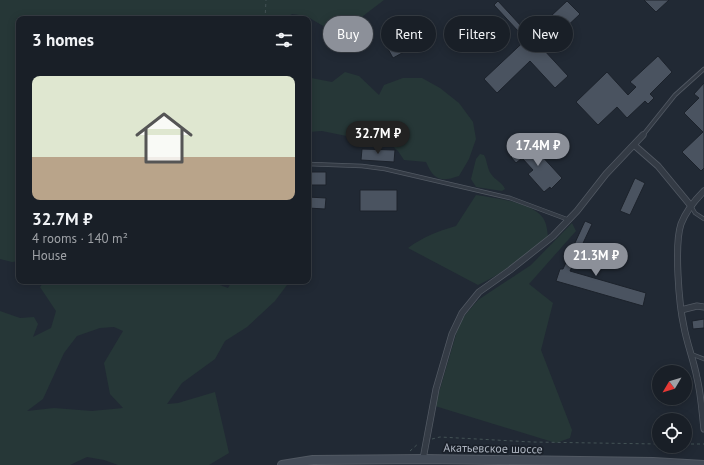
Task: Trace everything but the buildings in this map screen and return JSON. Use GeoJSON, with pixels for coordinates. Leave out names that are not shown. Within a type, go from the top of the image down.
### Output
{"type":"FeatureCollection","features":[{"type":"Feature","properties":{"kind":"street"},"geometry":{"type":"LineString","coordinates":[[423,459],[436,389],[452,334],[462,313],[479,292],[510,270],[569,220],[606,174],[643,135]]}},
{"type":"Feature","properties":{"kind":"street"},"geometry":{"type":"LineString","coordinates":[[634,145],[658,166],[691,206]]}},
{"type":"Feature","properties":{"kind":"street"},"geometry":{"type":"LineString","coordinates":[[704,191],[691,206],[681,223],[678,261],[681,310],[697,378],[704,429]]}},
{"type":"Feature","properties":{"kind":"street"},"geometry":{"type":"LineString","coordinates":[[681,310],[697,306],[704,307]]}},
{"type":"Feature","properties":{"kind":"street","name":"Акатьевское шоссе"},"geometry":{"type":"LineString","coordinates":[[282,465],[313,460],[423,459],[653,462],[704,465]]}},
{"type":"Feature","properties":{"kind":"lane"},"geometry":{"type":"LineString","coordinates":[[643,135],[675,95],[704,69]]}},
{"type":"Feature","properties":{"kind":"lane"},"geometry":{"type":"LineString","coordinates":[[311,164],[362,166],[385,169],[510,198],[569,220]]}},
{"type":"Feature","properties":{"kind":"lane"},"geometry":{"type":"LineString","coordinates":[[691,206],[696,213],[704,219]]}},
{"type":"Feature","properties":{"kind":"lane"},"geometry":{"type":"LineString","coordinates":[[691,354],[704,360]]}},
{"type":"Feature","properties":{"kind":"path"},"geometry":{"type":"LineString","coordinates":[[266,0],[266,16]]}},
{"type":"Feature","properties":{"kind":"path"},"geometry":{"type":"LineString","coordinates":[[410,451],[419,443],[440,437],[532,442],[652,444]]}},
{"type":"Feature","properties":{"kind":"path"},"geometry":{"type":"LineString","coordinates":[[692,444],[704,444]]}},
{"type":"Feature","properties":{"kind":"shaded area"},"geometry":{"type":"Polygon","coordinates":[[[0,0],[384,0],[363,16],[323,16],[323,26],[311,19],[311,16],[292,14],[289,16],[16,16],[16,261],[0,259],[0,0]]]}},
{"type":"Feature","properties":{"kind":"shaded area"},"geometry":{"type":"Polygon","coordinates":[[[345,72],[359,76],[379,95],[384,85],[403,78],[422,78],[440,88],[459,103],[473,122],[476,139],[469,159],[459,176],[447,179],[439,178],[432,173],[426,162],[404,160],[398,151],[388,142],[371,141],[322,131],[311,132],[311,78],[332,82],[345,72]]]}},
{"type":"Feature","properties":{"kind":"shaded area"},"geometry":{"type":"Polygon","coordinates":[[[480,154],[484,155],[491,174],[504,187],[505,189],[502,191],[476,187],[471,179],[476,159],[480,154]]]}},
{"type":"Feature","properties":{"kind":"shaded area"},"geometry":{"type":"Polygon","coordinates":[[[476,195],[502,199],[522,204],[530,208],[543,218],[548,236],[515,264],[478,285],[408,248],[431,235],[456,226],[476,195]]]}},
{"type":"Feature","properties":{"kind":"shaded area"},"geometry":{"type":"Polygon","coordinates":[[[572,223],[576,231],[529,284],[553,303],[541,350],[572,430],[570,438],[556,443],[435,406],[460,321],[478,300],[531,265],[572,223]]]}},
{"type":"Feature","properties":{"kind":"shaded area"},"geometry":{"type":"Polygon","coordinates":[[[42,284],[220,284],[228,288],[230,284],[288,284],[275,301],[247,327],[225,341],[215,359],[182,383],[167,404],[178,403],[215,392],[229,453],[209,465],[118,465],[104,460],[87,457],[70,465],[0,465],[0,311],[20,318],[34,317],[38,324],[33,337],[51,328],[56,311],[40,287],[42,284]],[[114,327],[100,328],[77,336],[64,353],[43,399],[27,411],[54,408],[92,411],[123,408],[110,394],[104,363],[123,331],[114,327]]]}}]}
